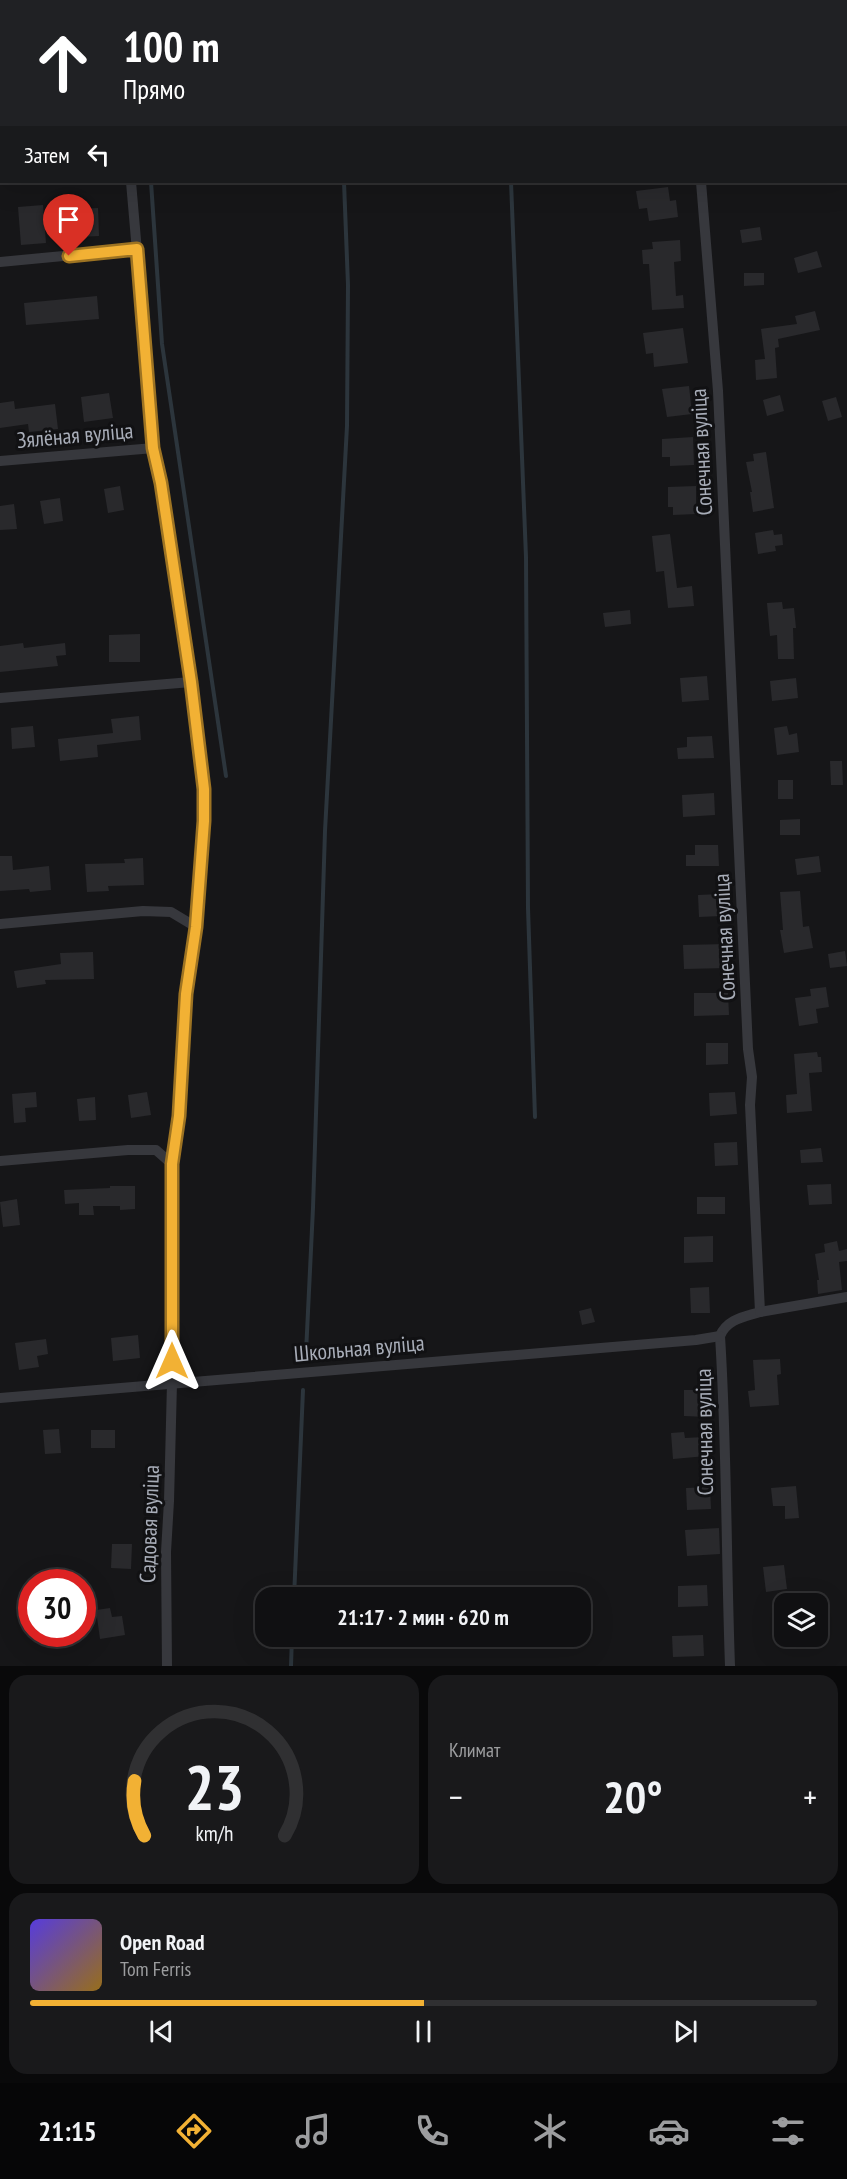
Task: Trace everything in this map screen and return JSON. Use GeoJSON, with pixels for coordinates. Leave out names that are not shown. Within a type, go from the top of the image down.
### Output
{"type":"FeatureCollection","features":[{"type":"Feature","properties":{"kind":"street","name":"Садовая вуліца"},"geometry":{"type":"LineString","coordinates":[[131,183],[153,448],[161,483],[191,682],[204,789],[204,821],[196,927],[186,994],[179,1116],[172,1164],[172,1383],[166,1552],[167,1666]]}},
{"type":"Feature","properties":{"kind":"street","name":"Сонечная вуліца"},"geometry":{"type":"LineString","coordinates":[[701,183],[718,391],[747,1025],[752,1077],[750,1105],[760,1312],[730,1322],[720,1336],[725,1422],[725,1538],[730,1666]]}},
{"type":"Feature","properties":{"kind":"street"},"geometry":{"type":"LineString","coordinates":[[0,262],[137,249]]}},
{"type":"Feature","properties":{"kind":"street","name":"Зялёная вуліца"},"geometry":{"type":"LineString","coordinates":[[0,461],[153,448]]}},
{"type":"Feature","properties":{"kind":"street"},"geometry":{"type":"LineString","coordinates":[[0,698],[191,682]]}},
{"type":"Feature","properties":{"kind":"street"},"geometry":{"type":"LineString","coordinates":[[0,924],[142,911],[171,912],[196,927]]}},
{"type":"Feature","properties":{"kind":"street"},"geometry":{"type":"LineString","coordinates":[[0,1161],[128,1150],[156,1150],[172,1164]]}},
{"type":"Feature","properties":{"kind":"street"},"geometry":{"type":"LineString","coordinates":[[760,1312],[847,1297]]}},
{"type":"Feature","properties":{"kind":"street","name":"Школьная вуліца"},"geometry":{"type":"LineString","coordinates":[[0,1398],[696,1340],[720,1336]]}},
{"type":"Feature","properties":{"kind":"building"},"geometry":{"type":"Polygon","coordinates":[[[668,187],[670,201],[676,200],[678,217],[649,221],[647,208],[639,209],[636,191],[668,187]]]}},
{"type":"Feature","properties":{"kind":"building"},"geometry":{"type":"Polygon","coordinates":[[[43,205],[46,243],[21,245],[18,207],[43,205]]]}},
{"type":"Feature","properties":{"kind":"building"},"geometry":{"type":"Polygon","coordinates":[[[98,208],[99,236],[79,237],[77,209],[98,208]]]}},
{"type":"Feature","properties":{"kind":"building"},"geometry":{"type":"Polygon","coordinates":[[[760,227],[762,240],[742,243],[740,230],[760,227]]]}},
{"type":"Feature","properties":{"kind":"building"},"geometry":{"type":"Polygon","coordinates":[[[680,240],[681,261],[674,262],[676,296],[683,295],[684,308],[652,310],[649,264],[643,264],[642,250],[653,249],[652,242],[680,240]]]}},
{"type":"Feature","properties":{"kind":"building"},"geometry":{"type":"Polygon","coordinates":[[[817,251],[822,267],[798,273],[794,258],[817,251]]]}},
{"type":"Feature","properties":{"kind":"building"},"geometry":{"type":"Polygon","coordinates":[[[744,273],[764,273],[764,285],[744,286],[744,273]]]}},
{"type":"Feature","properties":{"kind":"building"},"geometry":{"type":"Polygon","coordinates":[[[97,296],[99,319],[26,325],[24,303],[97,296]]]}},
{"type":"Feature","properties":{"kind":"building"},"geometry":{"type":"Polygon","coordinates":[[[815,311],[820,330],[778,339],[779,347],[775,348],[777,378],[756,380],[755,360],[765,359],[761,329],[797,324],[795,316],[815,311]]]}},
{"type":"Feature","properties":{"kind":"building"},"geometry":{"type":"Polygon","coordinates":[[[683,328],[688,363],[654,367],[653,353],[646,354],[643,333],[683,328]]]}},
{"type":"Feature","properties":{"kind":"building"},"geometry":{"type":"Polygon","coordinates":[[[689,386],[692,414],[667,417],[662,389],[689,386]]]}},
{"type":"Feature","properties":{"kind":"building"},"geometry":{"type":"Polygon","coordinates":[[[109,393],[113,418],[84,422],[81,397],[109,393]]]}},
{"type":"Feature","properties":{"kind":"building"},"geometry":{"type":"Polygon","coordinates":[[[780,395],[784,411],[767,416],[763,400],[780,395]]]}},
{"type":"Feature","properties":{"kind":"building"},"geometry":{"type":"Polygon","coordinates":[[[836,397],[842,417],[828,421],[822,401],[836,397]]]}},
{"type":"Feature","properties":{"kind":"building"},"geometry":{"type":"Polygon","coordinates":[[[14,401],[15,409],[55,404],[58,429],[29,432],[28,424],[0,428],[0,403],[14,401]]]}},
{"type":"Feature","properties":{"kind":"building"},"geometry":{"type":"Polygon","coordinates":[[[693,437],[694,465],[670,466],[670,457],[662,457],[662,439],[693,437]]]}},
{"type":"Feature","properties":{"kind":"building"},"geometry":{"type":"Polygon","coordinates":[[[766,452],[774,508],[753,512],[746,462],[754,461],[753,454],[766,452]]]}},
{"type":"Feature","properties":{"kind":"building"},"geometry":{"type":"Polygon","coordinates":[[[120,486],[124,510],[108,513],[104,489],[120,486]]]}},
{"type":"Feature","properties":{"kind":"building"},"geometry":{"type":"Polygon","coordinates":[[[696,486],[696,514],[673,515],[673,507],[668,507],[668,487],[696,486]]]}},
{"type":"Feature","properties":{"kind":"building"},"geometry":{"type":"Polygon","coordinates":[[[60,498],[63,521],[44,524],[40,501],[60,498]]]}},
{"type":"Feature","properties":{"kind":"building"},"geometry":{"type":"Polygon","coordinates":[[[14,504],[17,529],[0,530],[0,506],[14,504]]]}},
{"type":"Feature","properties":{"kind":"building"},"geometry":{"type":"Polygon","coordinates":[[[773,530],[774,535],[782,534],[783,545],[775,546],[776,551],[758,554],[755,533],[773,530]]]}},
{"type":"Feature","properties":{"kind":"building"},"geometry":{"type":"Polygon","coordinates":[[[670,534],[677,588],[692,586],[694,606],[668,608],[664,571],[656,572],[652,536],[670,534]]]}},
{"type":"Feature","properties":{"kind":"building"},"geometry":{"type":"Polygon","coordinates":[[[782,602],[783,609],[794,608],[796,628],[793,628],[794,659],[778,659],[777,635],[770,636],[767,603],[782,602]]]}},
{"type":"Feature","properties":{"kind":"building"},"geometry":{"type":"Polygon","coordinates":[[[630,610],[631,624],[605,627],[603,613],[630,610]]]}},
{"type":"Feature","properties":{"kind":"building"},"geometry":{"type":"Polygon","coordinates":[[[140,634],[140,662],[109,662],[109,635],[140,634]]]}},
{"type":"Feature","properties":{"kind":"building"},"geometry":{"type":"Polygon","coordinates":[[[23,643],[24,648],[65,643],[66,655],[56,656],[58,666],[0,672],[0,646],[23,643]]]}},
{"type":"Feature","properties":{"kind":"building"},"geometry":{"type":"Polygon","coordinates":[[[707,676],[709,700],[682,702],[680,678],[707,676]]]}},
{"type":"Feature","properties":{"kind":"building"},"geometry":{"type":"Polygon","coordinates":[[[796,678],[798,698],[772,701],[770,681],[796,678]]]}},
{"type":"Feature","properties":{"kind":"building"},"geometry":{"type":"Polygon","coordinates":[[[139,716],[141,740],[97,745],[98,757],[60,761],[58,739],[113,733],[111,719],[139,716]]]}},
{"type":"Feature","properties":{"kind":"building"},"geometry":{"type":"Polygon","coordinates":[[[33,726],[35,747],[12,749],[11,728],[33,726]]]}},
{"type":"Feature","properties":{"kind":"building"},"geometry":{"type":"Polygon","coordinates":[[[787,726],[789,735],[797,733],[799,752],[777,755],[774,728],[787,726]]]}},
{"type":"Feature","properties":{"kind":"building"},"geometry":{"type":"Polygon","coordinates":[[[712,736],[714,758],[678,759],[677,748],[687,747],[687,737],[712,736]]]}},
{"type":"Feature","properties":{"kind":"building"},"geometry":{"type":"Polygon","coordinates":[[[830,761],[842,761],[843,785],[831,785],[830,761]]]}},
{"type":"Feature","properties":{"kind":"building"},"geometry":{"type":"Polygon","coordinates":[[[778,780],[793,780],[793,799],[778,799],[778,780]]]}},
{"type":"Feature","properties":{"kind":"building"},"geometry":{"type":"Polygon","coordinates":[[[714,793],[715,815],[683,817],[682,795],[714,793]]]}},
{"type":"Feature","properties":{"kind":"building"},"geometry":{"type":"Polygon","coordinates":[[[800,819],[800,835],[780,835],[780,820],[800,819]]]}},
{"type":"Feature","properties":{"kind":"building"},"geometry":{"type":"Polygon","coordinates":[[[695,845],[718,845],[719,866],[686,866],[686,855],[695,855],[695,845]]]}},
{"type":"Feature","properties":{"kind":"building"},"geometry":{"type":"Polygon","coordinates":[[[0,856],[12,856],[13,870],[49,866],[51,890],[0,891],[0,856]]]}},
{"type":"Feature","properties":{"kind":"building"},"geometry":{"type":"Polygon","coordinates":[[[819,856],[821,872],[797,875],[795,859],[819,856]]]}},
{"type":"Feature","properties":{"kind":"building"},"geometry":{"type":"Polygon","coordinates":[[[143,858],[144,885],[108,886],[109,891],[87,892],[85,864],[125,863],[124,859],[143,858]]]}},
{"type":"Feature","properties":{"kind":"building"},"geometry":{"type":"Polygon","coordinates":[[[800,891],[803,927],[809,926],[813,948],[784,953],[780,930],[783,930],[780,892],[800,891]]]}},
{"type":"Feature","properties":{"kind":"building"},"geometry":{"type":"Polygon","coordinates":[[[720,894],[721,916],[699,917],[698,895],[720,894]]]}},
{"type":"Feature","properties":{"kind":"building"},"geometry":{"type":"Polygon","coordinates":[[[727,944],[728,968],[684,969],[683,945],[727,944]]]}},
{"type":"Feature","properties":{"kind":"building"},"geometry":{"type":"Polygon","coordinates":[[[845,951],[847,966],[830,968],[828,954],[845,951]]]}},
{"type":"Feature","properties":{"kind":"building"},"geometry":{"type":"Polygon","coordinates":[[[93,952],[94,979],[45,980],[46,984],[17,988],[14,971],[61,964],[60,953],[93,952]]]}},
{"type":"Feature","properties":{"kind":"building"},"geometry":{"type":"Polygon","coordinates":[[[826,987],[829,1007],[816,1009],[818,1023],[799,1026],[795,998],[811,996],[810,989],[826,987]]]}},
{"type":"Feature","properties":{"kind":"building"},"geometry":{"type":"Polygon","coordinates":[[[694,993],[728,993],[729,1015],[694,1016],[694,993]]]}},
{"type":"Feature","properties":{"kind":"building"},"geometry":{"type":"Polygon","coordinates":[[[706,1043],[728,1043],[728,1064],[706,1065],[706,1043]]]}},
{"type":"Feature","properties":{"kind":"building"},"geometry":{"type":"Polygon","coordinates":[[[817,1052],[818,1057],[821,1057],[822,1072],[809,1073],[812,1111],[787,1113],[786,1095],[797,1094],[794,1054],[817,1052]]]}},
{"type":"Feature","properties":{"kind":"building"},"geometry":{"type":"Polygon","coordinates":[[[36,1092],[37,1107],[25,1108],[26,1122],[14,1123],[12,1094],[36,1092]]]}},
{"type":"Feature","properties":{"kind":"building"},"geometry":{"type":"Polygon","coordinates":[[[147,1092],[151,1115],[131,1118],[128,1095],[147,1092]]]}},
{"type":"Feature","properties":{"kind":"building"},"geometry":{"type":"Polygon","coordinates":[[[735,1092],[737,1114],[710,1116],[709,1093],[735,1092]]]}},
{"type":"Feature","properties":{"kind":"building"},"geometry":{"type":"Polygon","coordinates":[[[95,1097],[96,1120],[79,1121],[77,1099],[95,1097]]]}},
{"type":"Feature","properties":{"kind":"building"},"geometry":{"type":"Polygon","coordinates":[[[737,1142],[738,1165],[715,1166],[714,1143],[737,1142]]]}},
{"type":"Feature","properties":{"kind":"building"},"geometry":{"type":"Polygon","coordinates":[[[821,1148],[823,1162],[801,1163],[800,1150],[821,1148]]]}},
{"type":"Feature","properties":{"kind":"building"},"geometry":{"type":"Polygon","coordinates":[[[831,1184],[832,1204],[809,1205],[807,1185],[831,1184]]]}},
{"type":"Feature","properties":{"kind":"building"},"geometry":{"type":"Polygon","coordinates":[[[110,1186],[135,1186],[135,1209],[120,1210],[120,1206],[93,1206],[94,1215],[79,1215],[79,1203],[65,1204],[64,1190],[110,1188],[110,1186]]]}},
{"type":"Feature","properties":{"kind":"building"},"geometry":{"type":"Polygon","coordinates":[[[697,1197],[725,1197],[725,1214],[697,1214],[697,1197]]]}},
{"type":"Feature","properties":{"kind":"building"},"geometry":{"type":"Polygon","coordinates":[[[17,1199],[20,1225],[3,1227],[0,1202],[17,1199]]]}},
{"type":"Feature","properties":{"kind":"building"},"geometry":{"type":"Polygon","coordinates":[[[713,1236],[713,1262],[684,1263],[684,1237],[713,1236]]]}},
{"type":"Feature","properties":{"kind":"building"},"geometry":{"type":"Polygon","coordinates":[[[837,1241],[839,1251],[847,1249],[847,1261],[839,1262],[842,1290],[818,1294],[817,1280],[819,1280],[815,1254],[825,1252],[824,1244],[837,1241]]]}},
{"type":"Feature","properties":{"kind":"building"},"geometry":{"type":"Polygon","coordinates":[[[709,1287],[710,1313],[691,1313],[690,1288],[709,1287]]]}},
{"type":"Feature","properties":{"kind":"building"},"geometry":{"type":"Polygon","coordinates":[[[591,1308],[595,1322],[582,1325],[579,1311],[591,1308]]]}},
{"type":"Feature","properties":{"kind":"building"},"geometry":{"type":"Polygon","coordinates":[[[138,1335],[140,1358],[113,1361],[111,1338],[138,1335]]]}},
{"type":"Feature","properties":{"kind":"building"},"geometry":{"type":"Polygon","coordinates":[[[46,1339],[48,1354],[37,1356],[39,1367],[19,1370],[15,1343],[46,1339]]]}},
{"type":"Feature","properties":{"kind":"building"},"geometry":{"type":"Polygon","coordinates":[[[780,1359],[781,1374],[777,1375],[779,1405],[750,1407],[748,1391],[755,1390],[753,1360],[780,1359]]]}},
{"type":"Feature","properties":{"kind":"building"},"geometry":{"type":"Polygon","coordinates":[[[684,1390],[698,1390],[698,1398],[708,1398],[707,1417],[684,1416],[684,1390]]]}},
{"type":"Feature","properties":{"kind":"building"},"geometry":{"type":"Polygon","coordinates":[[[59,1429],[61,1453],[45,1454],[43,1430],[59,1429]]]}},
{"type":"Feature","properties":{"kind":"building"},"geometry":{"type":"Polygon","coordinates":[[[91,1430],[115,1430],[115,1448],[91,1448],[91,1430]]]}},
{"type":"Feature","properties":{"kind":"building"},"geometry":{"type":"Polygon","coordinates":[[[684,1432],[685,1438],[704,1437],[706,1456],[673,1459],[671,1433],[684,1432]]]}},
{"type":"Feature","properties":{"kind":"building"},"geometry":{"type":"Polygon","coordinates":[[[796,1486],[799,1518],[785,1519],[785,1506],[773,1506],[771,1488],[796,1486]]]}},
{"type":"Feature","properties":{"kind":"building"},"geometry":{"type":"Polygon","coordinates":[[[710,1487],[711,1509],[687,1510],[686,1488],[710,1487]]]}},
{"type":"Feature","properties":{"kind":"building"},"geometry":{"type":"Polygon","coordinates":[[[719,1528],[720,1554],[687,1556],[685,1530],[719,1528]]]}},
{"type":"Feature","properties":{"kind":"building"},"geometry":{"type":"Polygon","coordinates":[[[112,1544],[132,1544],[131,1569],[111,1568],[112,1544]]]}},
{"type":"Feature","properties":{"kind":"building"},"geometry":{"type":"Polygon","coordinates":[[[784,1565],[787,1589],[766,1592],[763,1567],[784,1565]]]}},
{"type":"Feature","properties":{"kind":"building"},"geometry":{"type":"Polygon","coordinates":[[[707,1585],[708,1606],[678,1607],[678,1586],[707,1585]]]}},
{"type":"Feature","properties":{"kind":"building"},"geometry":{"type":"Polygon","coordinates":[[[110,1608],[112,1617],[122,1616],[125,1635],[100,1639],[96,1610],[110,1608]]]}},
{"type":"Feature","properties":{"kind":"building"},"geometry":{"type":"Polygon","coordinates":[[[703,1635],[704,1656],[673,1657],[672,1636],[703,1635]]]}},
{"type":"Feature","properties":{"kind":"waterway"},"geometry":{"type":"LineString","coordinates":[[151,183],[162,344],[226,776]]}},
{"type":"Feature","properties":{"kind":"waterway"},"geometry":{"type":"LineString","coordinates":[[306,1353],[325,831],[347,426],[348,285],[344,183]]}},
{"type":"Feature","properties":{"kind":"waterway"},"geometry":{"type":"LineString","coordinates":[[511,183],[526,557],[528,908],[535,1117]]}},
{"type":"Feature","properties":{"kind":"waterway"},"geometry":{"type":"LineString","coordinates":[[294,1587],[303,1390]]}},
{"type":"Feature","properties":{"kind":"waterway"},"geometry":{"type":"LineString","coordinates":[[291,1666],[292,1647]]}},
{"type":"Feature","properties":{"kind":"route"},"geometry":{"type":"LineString","coordinates":[[69,256],[137,249],[153,448],[161,483],[191,682],[204,789],[204,821],[196,927],[186,994],[179,1116],[172,1164],[172,1361]]}}]}
